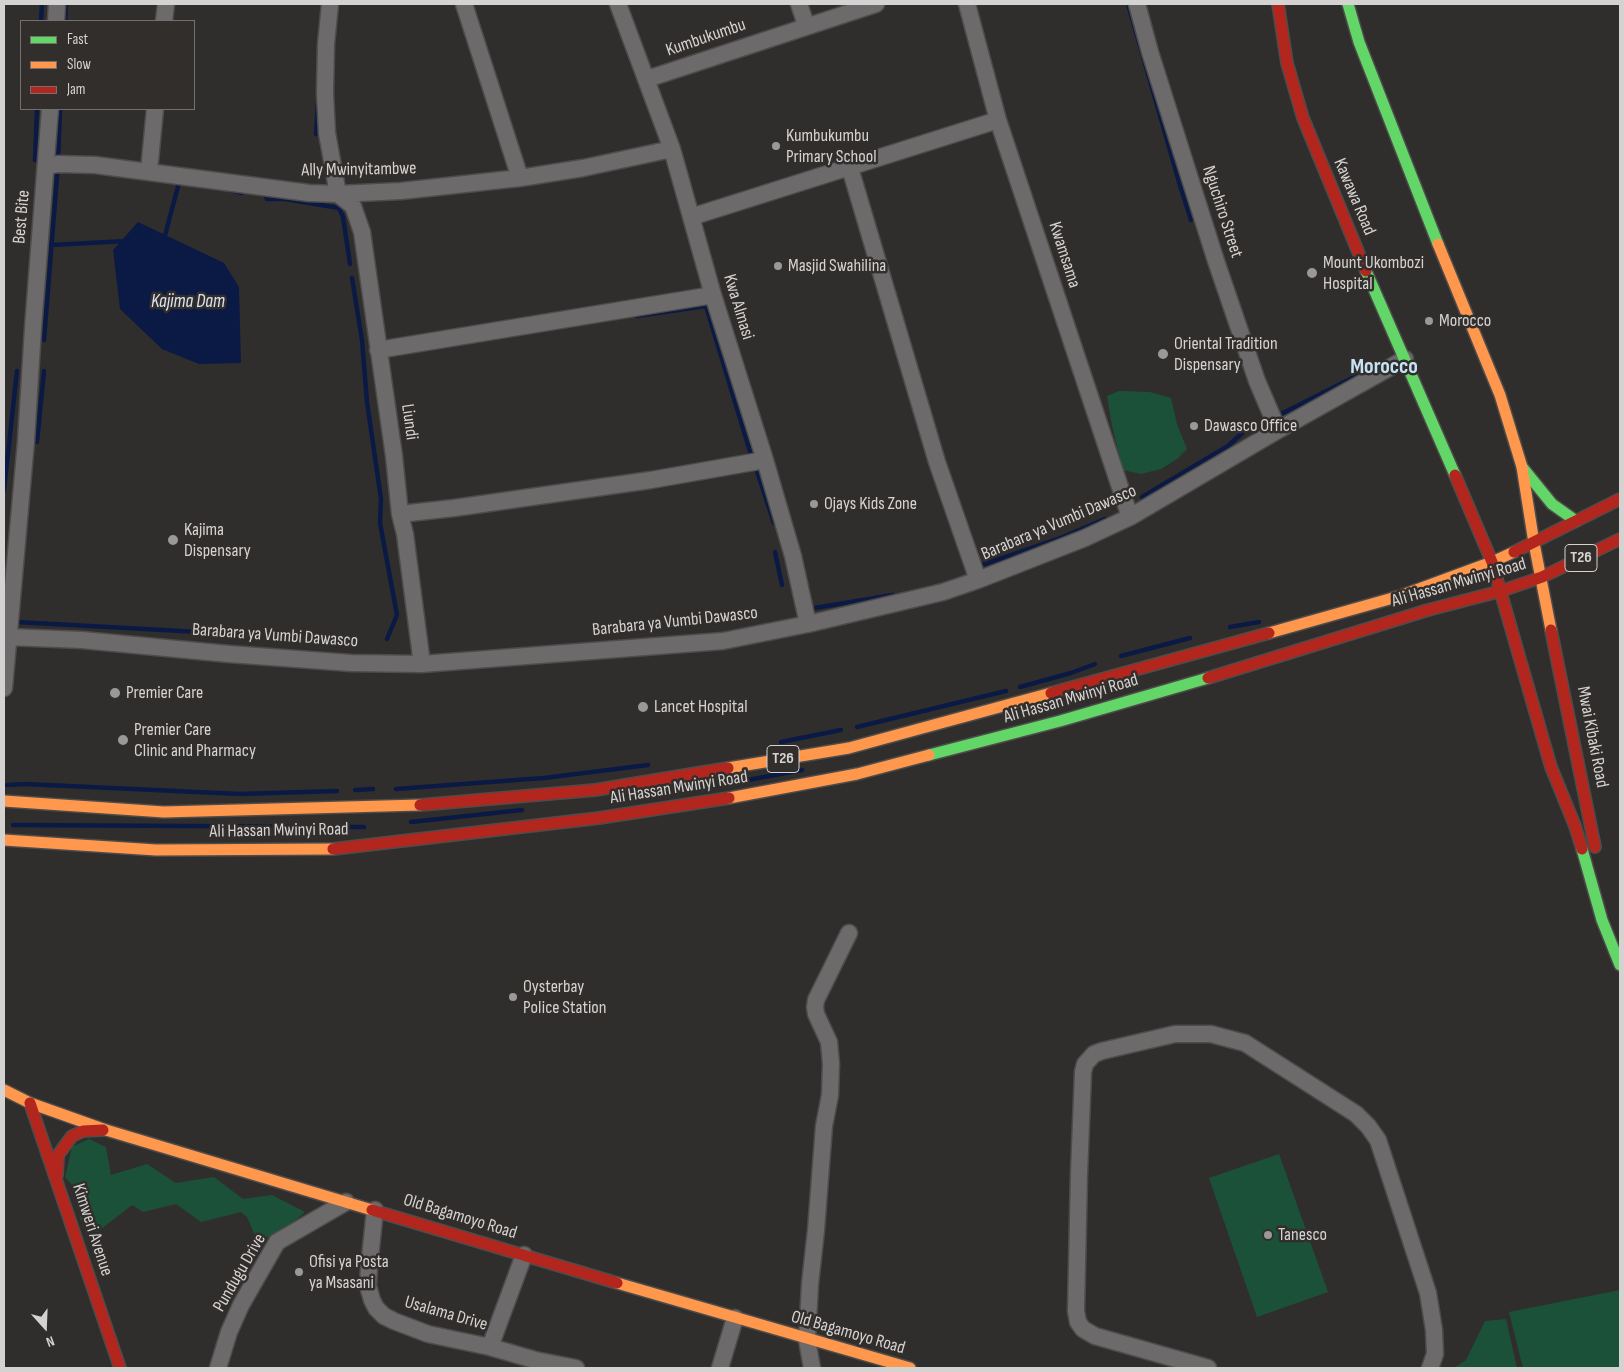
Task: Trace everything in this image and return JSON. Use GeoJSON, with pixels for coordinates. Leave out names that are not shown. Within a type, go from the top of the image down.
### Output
{"type":"FeatureCollection","features":[{"type":"Feature","properties":{"kind":"main road","name":"Kawawa Road"},"geometry":{"type":"LineString","coordinates":[[1278,4],[1287,63],[1303,118],[1492,562],[1501,591]]}},
{"type":"Feature","properties":{"kind":"main road"},"geometry":{"type":"LineString","coordinates":[[1348,4],[1359,42],[1422,205],[1500,395],[1522,467],[1534,543],[1542,577]]}},
{"type":"Feature","properties":{"kind":"main road"},"geometry":{"type":"LineString","coordinates":[[1522,467],[1552,504],[1576,521]]}},
{"type":"Feature","properties":{"kind":"main road","name":"T26"},"geometry":{"type":"LineString","coordinates":[[1534,543],[1620,499]]}},
{"type":"Feature","properties":{"kind":"main road","name":"T26"},"geometry":{"type":"LineString","coordinates":[[1542,577],[1620,539]]}},
{"type":"Feature","properties":{"kind":"main road","name":"Ali Hassan Mwinyi Road"},"geometry":{"type":"LineString","coordinates":[[4,801],[164,812],[390,806],[595,790],[658,781],[849,748],[1400,596],[1492,562],[1534,543]]}},
{"type":"Feature","properties":{"kind":"main road","name":"Ali Hassan Mwinyi Road"},"geometry":{"type":"LineString","coordinates":[[4,840],[156,850],[333,849],[599,818],[757,794],[857,774],[1060,721],[1222,674],[1428,610],[1501,591],[1542,577]]}},
{"type":"Feature","properties":{"kind":"main road","name":"Mwai Kibaki Road"},"geometry":{"type":"LineString","coordinates":[[1542,577],[1598,863],[1620,964]]}},
{"type":"Feature","properties":{"kind":"main road","name":"Mwai Kibaki Road"},"geometry":{"type":"LineString","coordinates":[[1501,591],[1551,767],[1575,826],[1602,920],[1620,964]]}},
{"type":"Feature","properties":{"kind":"main road","name":"Old Bagamoyo Road"},"geometry":{"type":"LineString","coordinates":[[4,1090],[30,1103],[106,1130],[900,1367]]}},
{"type":"Feature","properties":{"kind":"main road","name":"Kimweri Avenue"},"geometry":{"type":"LineString","coordinates":[[30,1103],[58,1180],[120,1368]]}},
{"type":"Feature","properties":{"kind":"main road"},"geometry":{"type":"LineString","coordinates":[[58,1180],[56,1167],[58,1155],[64,1144],[72,1136],[83,1131],[94,1129],[106,1130]]}},
{"type":"Feature","properties":{"kind":"street"},"geometry":{"type":"LineString","coordinates":[[56,20],[57,4]]}},
{"type":"Feature","properties":{"kind":"street"},"geometry":{"type":"LineString","coordinates":[[164,20],[166,4]]}},
{"type":"Feature","properties":{"kind":"street"},"geometry":{"type":"LineString","coordinates":[[330,4],[326,44],[325,93],[327,133],[338,194]]}},
{"type":"Feature","properties":{"kind":"street"},"geometry":{"type":"LineString","coordinates":[[464,4],[520,178]]}},
{"type":"Feature","properties":{"kind":"street","name":"Kwa Almasi"},"geometry":{"type":"LineString","coordinates":[[618,4],[672,149],[713,295],[793,556],[808,624]]}},
{"type":"Feature","properties":{"kind":"street"},"geometry":{"type":"LineString","coordinates":[[799,4],[806,25]]}},
{"type":"Feature","properties":{"kind":"street","name":"Kumbukumbu"},"geometry":{"type":"LineString","coordinates":[[647,79],[806,25],[876,4]]}},
{"type":"Feature","properties":{"kind":"street","name":"Kwamsama"},"geometry":{"type":"LineString","coordinates":[[966,4],[998,120],[1130,517]]}},
{"type":"Feature","properties":{"kind":"street","name":"Nguchiro Street"},"geometry":{"type":"LineString","coordinates":[[1137,4],[1150,52],[1216,261],[1257,381],[1278,430]]}},
{"type":"Feature","properties":{"kind":"street","name":"Best Bite"},"geometry":{"type":"LineString","coordinates":[[4,688],[50,110]]}},
{"type":"Feature","properties":{"kind":"street"},"geometry":{"type":"LineString","coordinates":[[149,171],[155,110]]}},
{"type":"Feature","properties":{"kind":"street"},"geometry":{"type":"LineString","coordinates":[[691,217],[998,120]]}},
{"type":"Feature","properties":{"kind":"street","name":"Ally Mwinyitambwe"},"geometry":{"type":"LineString","coordinates":[[46,166],[58,164],[95,165],[309,193],[338,194],[401,191],[520,178],[583,168],[672,149]]}},
{"type":"Feature","properties":{"kind":"street"},"geometry":{"type":"LineString","coordinates":[[850,168],[927,429],[978,580]]}},
{"type":"Feature","properties":{"kind":"street","name":"Liundi"},"geometry":{"type":"LineString","coordinates":[[338,194],[353,206],[362,232],[422,664]]}},
{"type":"Feature","properties":{"kind":"street"},"geometry":{"type":"LineString","coordinates":[[378,350],[713,295]]}},
{"type":"Feature","properties":{"kind":"street","name":"Barabara ya Vumbi Dawasco"},"geometry":{"type":"LineString","coordinates":[[9,637],[82,640],[228,654],[351,663],[422,664],[723,641],[910,601],[978,580],[1043,555],[1130,517],[1278,430],[1405,359]]}},
{"type":"Feature","properties":{"kind":"street"},"geometry":{"type":"LineString","coordinates":[[400,514],[651,480],[765,460]]}},
{"type":"Feature","properties":{"kind":"street"},"geometry":{"type":"LineString","coordinates":[[812,1368],[806,1340],[824,1126],[830,1095],[831,1064],[829,1042],[816,1014],[816,1000],[850,933]]}},
{"type":"Feature","properties":{"kind":"street"},"geometry":{"type":"LineString","coordinates":[[1208,1368],[1095,1336],[1083,1329],[1078,1322],[1076,1311],[1078,1184],[1085,1064],[1094,1054],[1102,1051],[1175,1034],[1211,1034],[1245,1044],[1356,1114],[1368,1126],[1378,1140],[1428,1293],[1434,1330],[1435,1354],[1430,1368]]}},
{"type":"Feature","properties":{"kind":"street","name":"Pundugu Drive"},"geometry":{"type":"LineString","coordinates":[[218,1368],[221,1355],[241,1305],[277,1242],[346,1202]]}},
{"type":"Feature","properties":{"kind":"street","name":"Usalama Drive"},"geometry":{"type":"LineString","coordinates":[[375,1210],[368,1286],[376,1308],[384,1316],[428,1334],[576,1368]]}},
{"type":"Feature","properties":{"kind":"street"},"geometry":{"type":"LineString","coordinates":[[490,1347],[524,1255]]}},
{"type":"Feature","properties":{"kind":"street"},"geometry":{"type":"LineString","coordinates":[[720,1368],[735,1318]]}},
{"type":"Feature","properties":{"kind":"green space"},"geometry":{"type":"Polygon","coordinates":[[[1119,391],[1150,392],[1171,398],[1177,424],[1187,449],[1177,459],[1161,469],[1141,474],[1123,470],[1107,396],[1119,391]]]}},
{"type":"Feature","properties":{"kind":"green space"},"geometry":{"type":"Polygon","coordinates":[[[89,1139],[106,1147],[111,1175],[147,1164],[176,1183],[214,1177],[243,1199],[272,1195],[305,1212],[276,1237],[256,1238],[247,1217],[241,1212],[201,1222],[176,1204],[143,1212],[132,1205],[96,1233],[80,1219],[81,1195],[65,1177],[72,1147],[89,1139]]]}},
{"type":"Feature","properties":{"kind":"green space","name":"Tanesco"},"geometry":{"type":"Polygon","coordinates":[[[1279,1154],[1328,1292],[1257,1317],[1209,1178],[1279,1154]]]}},
{"type":"Feature","properties":{"kind":"green space"},"geometry":{"type":"Polygon","coordinates":[[[1620,1290],[1620,1368],[1523,1368],[1509,1312],[1620,1290]]]}},
{"type":"Feature","properties":{"kind":"green space"},"geometry":{"type":"Polygon","coordinates":[[[1506,1319],[1517,1368],[1454,1368],[1466,1360],[1485,1321],[1506,1319]]]}},
{"type":"Feature","properties":{"kind":"water","name":"Kajima Dam"},"geometry":{"type":"Polygon","coordinates":[[[138,222],[224,263],[239,287],[241,363],[199,364],[162,349],[120,309],[113,250],[138,222]]]}},
{"type":"Feature","properties":{"kind":"waterway"},"geometry":{"type":"LineString","coordinates":[[41,20],[42,4]]}},
{"type":"Feature","properties":{"kind":"waterway"},"geometry":{"type":"LineString","coordinates":[[65,20],[66,4]]}},
{"type":"Feature","properties":{"kind":"waterway"},"geometry":{"type":"LineString","coordinates":[[1128,4],[1191,220]]}},
{"type":"Feature","properties":{"kind":"waterway"},"geometry":{"type":"LineString","coordinates":[[316,134],[318,103]]}},
{"type":"Feature","properties":{"kind":"waterway"},"geometry":{"type":"LineString","coordinates":[[35,160],[37,110]]}},
{"type":"Feature","properties":{"kind":"waterway"},"geometry":{"type":"LineString","coordinates":[[44,340],[58,164],[60,110]]}},
{"type":"Feature","properties":{"kind":"waterway"},"geometry":{"type":"LineString","coordinates":[[164,239],[180,179]]}},
{"type":"Feature","properties":{"kind":"waterway"},"geometry":{"type":"LineString","coordinates":[[230,190],[242,193],[246,190]]}},
{"type":"Feature","properties":{"kind":"waterway"},"geometry":{"type":"LineString","coordinates":[[264,192],[267,199],[285,199],[339,208],[343,217],[350,264]]}},
{"type":"Feature","properties":{"kind":"waterway"},"geometry":{"type":"LineString","coordinates":[[51,245],[127,241]]}},
{"type":"Feature","properties":{"kind":"waterway"},"geometry":{"type":"LineString","coordinates":[[352,278],[362,340],[367,402],[381,499],[380,523],[397,615],[387,639]]}},
{"type":"Feature","properties":{"kind":"waterway"},"geometry":{"type":"LineString","coordinates":[[637,316],[706,306],[752,458]]}},
{"type":"Feature","properties":{"kind":"waterway"},"geometry":{"type":"LineString","coordinates":[[1281,414],[1376,366]]}},
{"type":"Feature","properties":{"kind":"waterway"},"geometry":{"type":"LineString","coordinates":[[4,490],[17,371]]}},
{"type":"Feature","properties":{"kind":"waterway"},"geometry":{"type":"LineString","coordinates":[[37,442],[44,371]]}},
{"type":"Feature","properties":{"kind":"waterway"},"geometry":{"type":"LineString","coordinates":[[1142,497],[1228,446],[1253,423]]}},
{"type":"Feature","properties":{"kind":"waterway"},"geometry":{"type":"LineString","coordinates":[[755,465],[774,523]]}},
{"type":"Feature","properties":{"kind":"waterway"},"geometry":{"type":"LineString","coordinates":[[982,565],[1058,539],[1105,519]]}},
{"type":"Feature","properties":{"kind":"waterway"},"geometry":{"type":"LineString","coordinates":[[775,552],[782,585]]}},
{"type":"Feature","properties":{"kind":"waterway"},"geometry":{"type":"LineString","coordinates":[[808,609],[893,595]]}},
{"type":"Feature","properties":{"kind":"waterway"},"geometry":{"type":"LineString","coordinates":[[16,622],[218,633]]}},
{"type":"Feature","properties":{"kind":"waterway"},"geometry":{"type":"LineString","coordinates":[[1230,627],[1259,622]]}},
{"type":"Feature","properties":{"kind":"waterway"},"geometry":{"type":"LineString","coordinates":[[1121,656],[1190,638]]}},
{"type":"Feature","properties":{"kind":"waterway"},"geometry":{"type":"LineString","coordinates":[[1020,687],[1071,673],[1095,664]]}},
{"type":"Feature","properties":{"kind":"waterway"},"geometry":{"type":"LineString","coordinates":[[857,727],[1006,691]]}},
{"type":"Feature","properties":{"kind":"waterway"},"geometry":{"type":"LineString","coordinates":[[781,742],[841,730]]}},
{"type":"Feature","properties":{"kind":"waterway"},"geometry":{"type":"LineString","coordinates":[[396,789],[544,778],[648,765]]}},
{"type":"Feature","properties":{"kind":"waterway"},"geometry":{"type":"LineString","coordinates":[[694,790],[802,770]]}},
{"type":"Feature","properties":{"kind":"waterway"},"geometry":{"type":"LineString","coordinates":[[7,785],[25,784],[240,794],[337,791]]}},
{"type":"Feature","properties":{"kind":"waterway"},"geometry":{"type":"LineString","coordinates":[[355,790],[373,789]]}},
{"type":"Feature","properties":{"kind":"waterway"},"geometry":{"type":"LineString","coordinates":[[622,799],[657,796]]}},
{"type":"Feature","properties":{"kind":"waterway"},"geometry":{"type":"LineString","coordinates":[[411,822],[522,810]]}},
{"type":"Feature","properties":{"kind":"waterway"},"geometry":{"type":"LineString","coordinates":[[13,825],[364,827]]}},
{"type":"Feature","properties":{"kind":"traffic: fast"},"geometry":{"type":"LineString","coordinates":[[1348,4],[1359,42],[1438,244]]}},
{"type":"Feature","properties":{"kind":"traffic: fast"},"geometry":{"type":"LineString","coordinates":[[1366,271],[1455,475]]}},
{"type":"Feature","properties":{"kind":"traffic: fast"},"geometry":{"type":"LineString","coordinates":[[1522,467],[1552,504],[1576,521]]}},
{"type":"Feature","properties":{"kind":"traffic: fast"},"geometry":{"type":"LineString","coordinates":[[929,755],[1060,721],[1208,678]]}},
{"type":"Feature","properties":{"kind":"traffic: fast"},"geometry":{"type":"LineString","coordinates":[[1582,849],[1602,920],[1620,965]]}},
{"type":"Feature","properties":{"kind":"traffic: slow"},"geometry":{"type":"LineString","coordinates":[[1438,244],[1500,395],[1522,467],[1551,630]]}},
{"type":"Feature","properties":{"kind":"traffic: slow"},"geometry":{"type":"LineString","coordinates":[[1269,633],[1400,596],[1514,552]]}},
{"type":"Feature","properties":{"kind":"traffic: slow"},"geometry":{"type":"LineString","coordinates":[[728,768],[849,748],[1051,693]]}},
{"type":"Feature","properties":{"kind":"traffic: slow"},"geometry":{"type":"LineString","coordinates":[[729,798],[857,774],[929,755]]}},
{"type":"Feature","properties":{"kind":"traffic: slow"},"geometry":{"type":"LineString","coordinates":[[4,801],[164,812],[420,805]]}},
{"type":"Feature","properties":{"kind":"traffic: slow"},"geometry":{"type":"LineString","coordinates":[[4,840],[156,850],[333,849]]}},
{"type":"Feature","properties":{"kind":"traffic: slow"},"geometry":{"type":"LineString","coordinates":[[4,1090],[30,1103],[106,1130],[372,1210]]}},
{"type":"Feature","properties":{"kind":"traffic: slow"},"geometry":{"type":"LineString","coordinates":[[617,1283],[910,1368]]}},
{"type":"Feature","properties":{"kind":"traffic: jam"},"geometry":{"type":"LineString","coordinates":[[1278,4],[1287,63],[1303,118],[1366,271]]}},
{"type":"Feature","properties":{"kind":"traffic: jam"},"geometry":{"type":"LineString","coordinates":[[1455,475],[1492,562],[1551,767],[1575,826],[1582,849]]}},
{"type":"Feature","properties":{"kind":"traffic: jam"},"geometry":{"type":"LineString","coordinates":[[1514,552],[1620,499]]}},
{"type":"Feature","properties":{"kind":"traffic: jam"},"geometry":{"type":"LineString","coordinates":[[1208,678],[1428,610],[1501,591],[1542,577],[1620,539]]}},
{"type":"Feature","properties":{"kind":"traffic: jam"},"geometry":{"type":"LineString","coordinates":[[1551,630],[1595,847]]}},
{"type":"Feature","properties":{"kind":"traffic: jam"},"geometry":{"type":"LineString","coordinates":[[1051,693],[1269,633]]}},
{"type":"Feature","properties":{"kind":"traffic: jam"},"geometry":{"type":"LineString","coordinates":[[420,805],[595,790],[728,768]]}},
{"type":"Feature","properties":{"kind":"traffic: jam"},"geometry":{"type":"LineString","coordinates":[[333,849],[599,818],[729,798]]}},
{"type":"Feature","properties":{"kind":"traffic: jam"},"geometry":{"type":"LineString","coordinates":[[30,1103],[120,1368]]}},
{"type":"Feature","properties":{"kind":"traffic: jam"},"geometry":{"type":"LineString","coordinates":[[57,1175],[58,1155],[72,1136],[83,1131],[103,1130]]}},
{"type":"Feature","properties":{"kind":"traffic: jam"},"geometry":{"type":"LineString","coordinates":[[372,1210],[617,1283]]}},
{"type":"Feature","properties":{"kind":"place","name":"Kumbukumbu Primary School"},"geometry":{"type":"Point","coordinates":[776,146]}},
{"type":"Feature","properties":{"kind":"place","name":"Masjid Swahilina"},"geometry":{"type":"Point","coordinates":[778,266]}},
{"type":"Feature","properties":{"kind":"place","name":"Mount Ukombozi Hospital"},"geometry":{"type":"Point","coordinates":[1312,273]}},
{"type":"Feature","properties":{"kind":"place","name":"Morocco"},"geometry":{"type":"Point","coordinates":[1429,321]}},
{"type":"Feature","properties":{"kind":"place","name":"Oriental Tradition Dispensary"},"geometry":{"type":"Point","coordinates":[1163,354]}},
{"type":"Feature","properties":{"kind":"place","name":"Dawasco Office"},"geometry":{"type":"Point","coordinates":[1194,426]}},
{"type":"Feature","properties":{"kind":"place","name":"Ojays Kids Zone"},"geometry":{"type":"Point","coordinates":[814,504]}},
{"type":"Feature","properties":{"kind":"place","name":"Kajima Dispensary"},"geometry":{"type":"Point","coordinates":[173,540]}},
{"type":"Feature","properties":{"kind":"place","name":"Premier Care"},"geometry":{"type":"Point","coordinates":[115,693]}},
{"type":"Feature","properties":{"kind":"place","name":"Lancet Hospital"},"geometry":{"type":"Point","coordinates":[643,707]}},
{"type":"Feature","properties":{"kind":"place","name":"Premier Care Clinic and Pharmacy"},"geometry":{"type":"Point","coordinates":[123,740]}},
{"type":"Feature","properties":{"kind":"place","name":"Oysterbay Police Station"},"geometry":{"type":"Point","coordinates":[513,997]}},
{"type":"Feature","properties":{"kind":"place","name":"Tanesco"},"geometry":{"type":"Point","coordinates":[1268,1235]}},
{"type":"Feature","properties":{"kind":"place","name":"Ofisi ya Posta ya Msasani"},"geometry":{"type":"Point","coordinates":[299,1272]}},
{"type":"Feature","properties":{"kind":"district","name":"Morocco"},"geometry":{"type":"Point","coordinates":[1384,367]}}]}
